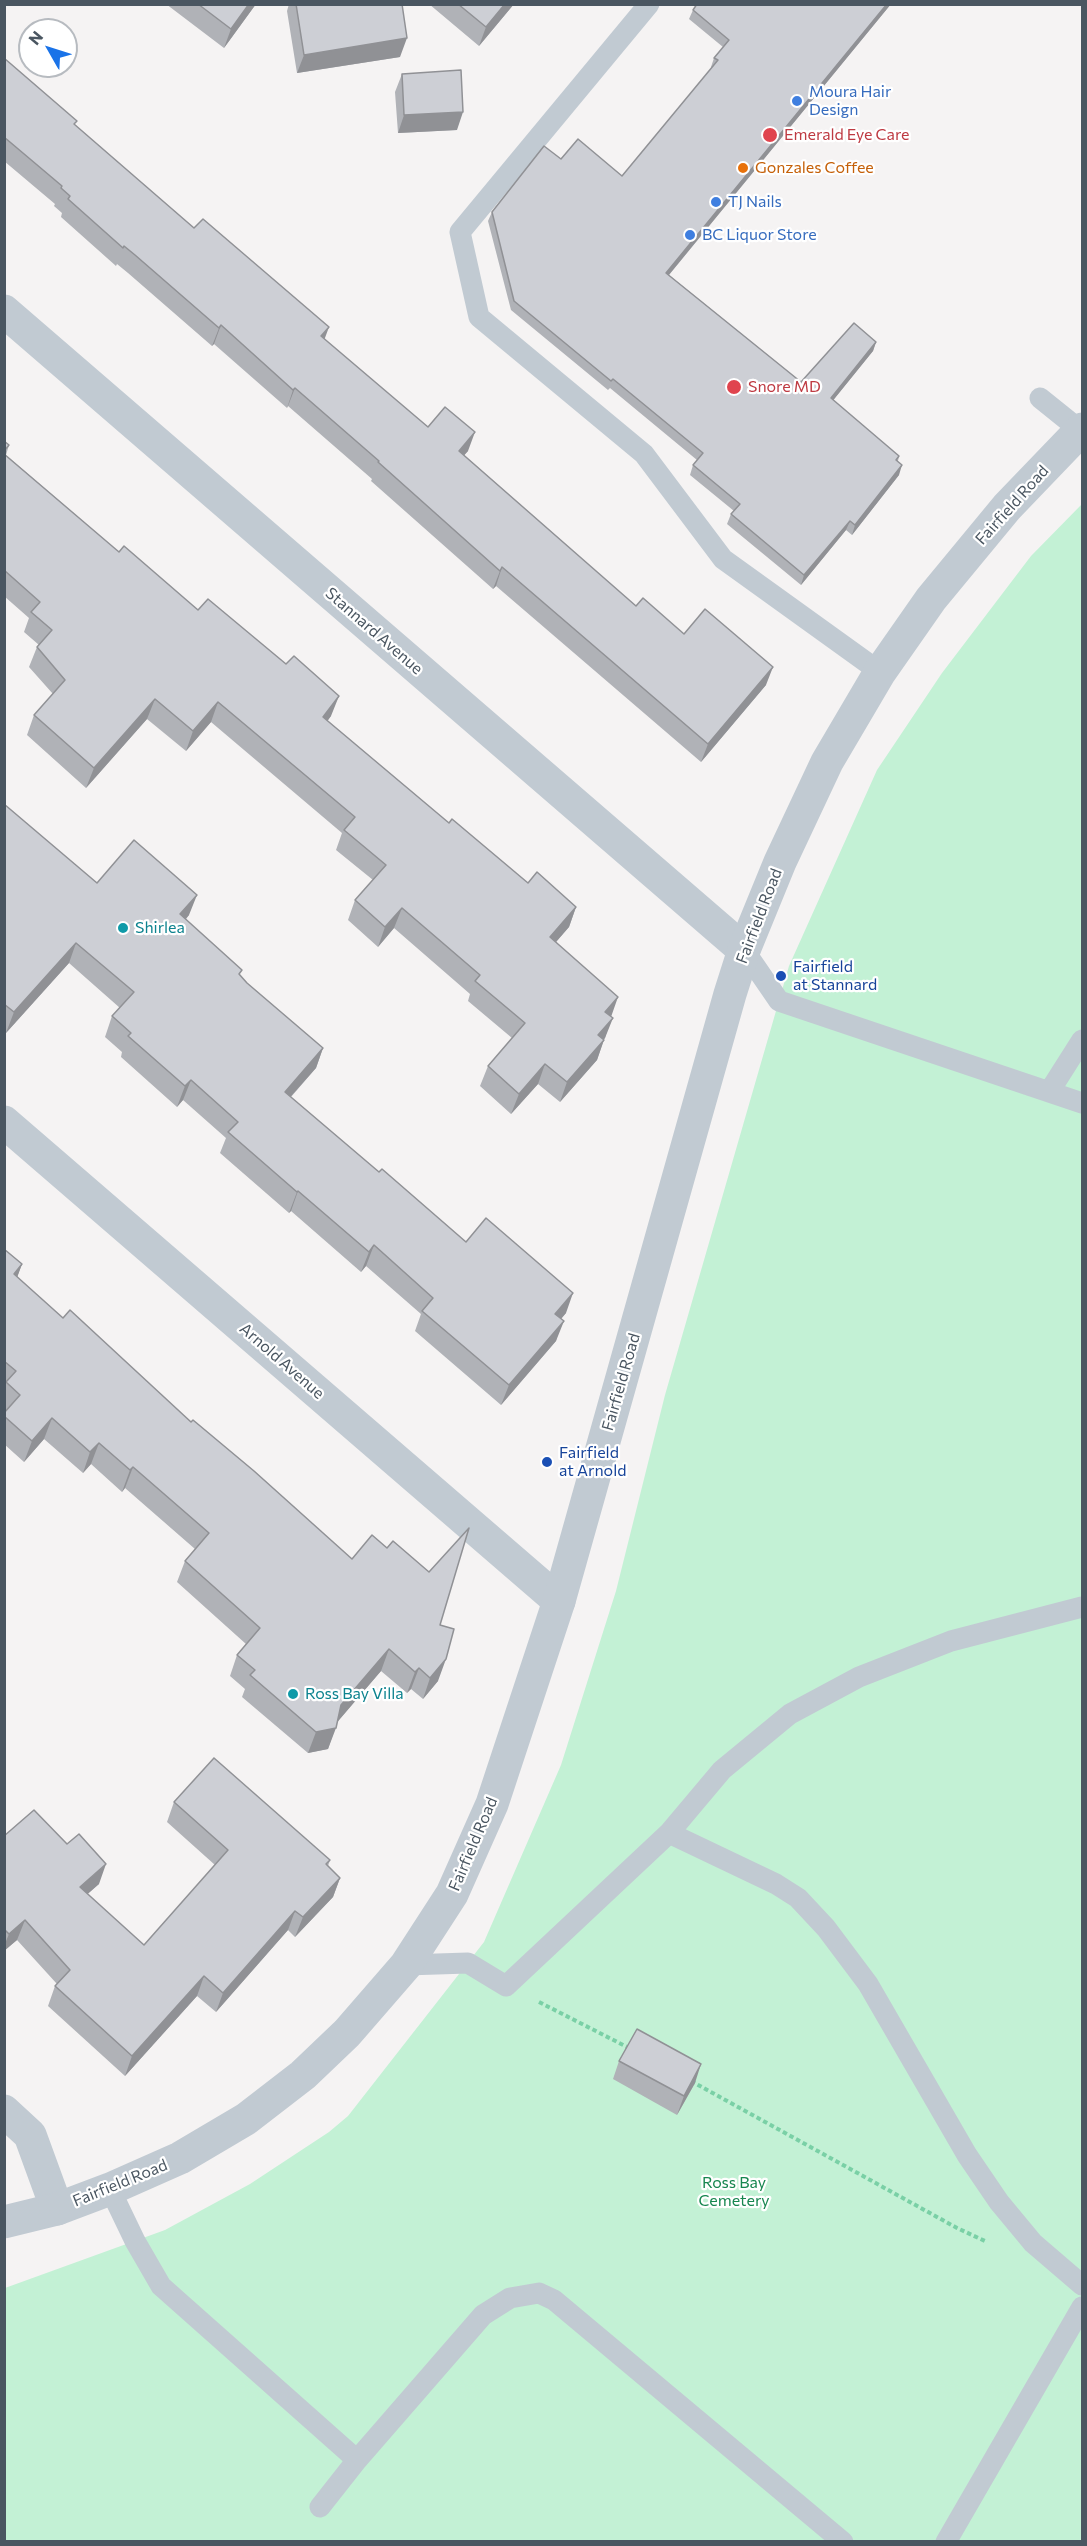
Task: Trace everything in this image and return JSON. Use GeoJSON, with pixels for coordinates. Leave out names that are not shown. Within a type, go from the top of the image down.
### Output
{"type":"FeatureCollection","features":[{"type":"Feature","properties":{"kind":"street","name":"Stannard Avenue"},"geometry":{"type":"LineString","coordinates":[[4,311],[744,950]]}},
{"type":"Feature","properties":{"kind":"street","name":"Fairfield Road"},"geometry":{"type":"LineString","coordinates":[[4,2222],[57,2209],[110,2189],[180,2158],[246,2119],[303,2075],[347,2033],[406,1965],[452,1894],[492,1804],[559,1601],[729,993],[780,862],[827,762],[880,672],[931,599],[999,516],[1082,430]]}},
{"type":"Feature","properties":{"kind":"street","name":"Arnold Avenue"},"geometry":{"type":"LineString","coordinates":[[4,1122],[559,1601]]}},
{"type":"Feature","properties":{"kind":"street"},"geometry":{"type":"LineString","coordinates":[[4,2111],[30,2135],[57,2209]]}},
{"type":"Feature","properties":{"kind":"lane"},"geometry":{"type":"LineString","coordinates":[[649,4],[460,232],[479,317],[644,454],[723,559],[880,672]]}},
{"type":"Feature","properties":{"kind":"lane"},"geometry":{"type":"LineString","coordinates":[[1040,398],[1082,430]]}},
{"type":"Feature","properties":{"kind":"lane"},"geometry":{"type":"LineString","coordinates":[[744,950],[779,1001],[1083,1103]]}},
{"type":"Feature","properties":{"kind":"lane"},"geometry":{"type":"LineString","coordinates":[[1049,1092],[1083,1040]]}},
{"type":"Feature","properties":{"kind":"lane"},"geometry":{"type":"LineString","coordinates":[[406,1965],[468,1963],[506,1986],[669,1833],[722,1770],[790,1714],[860,1677],[951,1641],[1083,1607]]}},
{"type":"Feature","properties":{"kind":"lane"},"geometry":{"type":"LineString","coordinates":[[669,1833],[776,1884],[798,1898],[826,1928],[868,1984],[967,2155],[999,2202],[1033,2243],[1083,2285]]}},
{"type":"Feature","properties":{"kind":"lane"},"geometry":{"type":"LineString","coordinates":[[110,2189],[135,2241],[161,2286],[357,2460]]}},
{"type":"Feature","properties":{"kind":"lane"},"geometry":{"type":"LineString","coordinates":[[320,2507],[357,2460],[483,2315],[510,2298],[539,2293],[554,2300],[843,2541]]}},
{"type":"Feature","properties":{"kind":"lane"},"geometry":{"type":"LineString","coordinates":[[946,2541],[1083,2307]]}},
{"type":"Feature","properties":{"kind":"path"},"geometry":{"type":"LineString","coordinates":[[506,1986],[631,2049]]}},
{"type":"Feature","properties":{"kind":"path"},"geometry":{"type":"LineString","coordinates":[[687,2078],[947,2223],[989,2243]]}},
{"type":"Feature","properties":{"kind":"green space","name":"Ross Bay Cemetery"},"geometry":{"type":"Polygon","coordinates":[[[1082,504],[1082,2541],[5,2542],[5,2288],[165,2230],[250,2184],[329,2132],[348,2116],[484,1942],[561,1765],[616,1591],[665,1395],[789,966],[877,770],[942,673],[1031,556],[1082,504]]]}},
{"type":"Feature","properties":{"kind":"building"},"geometry":{"type":"Polygon","coordinates":[[[198,4],[249,4],[231,29],[198,4]]]}},
{"type":"Feature","properties":{"kind":"building"},"geometry":{"type":"Polygon","coordinates":[[[296,4],[402,4],[407,38],[304,55],[296,4]]]}},
{"type":"Feature","properties":{"kind":"building"},"geometry":{"type":"Polygon","coordinates":[[[458,4],[505,4],[486,27],[458,4]]]}},
{"type":"Feature","properties":{"kind":"building"},"geometry":{"type":"Polygon","coordinates":[[[697,4],[887,4],[666,273],[801,382],[854,323],[876,342],[831,398],[899,456],[896,460],[902,465],[855,525],[850,521],[804,575],[731,514],[740,504],[693,465],[703,453],[514,301],[492,212],[544,146],[561,159],[578,139],[622,176],[718,60],[714,58],[729,40],[693,10],[697,4]]]}},
{"type":"Feature","properties":{"kind":"building"},"geometry":{"type":"Polygon","coordinates":[[[4,58],[18,70],[18,78],[27,78],[77,121],[74,124],[194,228],[203,219],[329,327],[321,336],[428,427],[445,407],[475,432],[459,451],[636,606],[643,598],[684,634],[705,609],[773,667],[708,744],[502,567],[500,571],[379,461],[295,388],[293,390],[221,325],[219,328],[135,255],[124,246],[123,248],[68,199],[70,196],[61,188],[62,186],[4,137],[4,58]]]}},
{"type":"Feature","properties":{"kind":"building"},"geometry":{"type":"Polygon","coordinates":[[[461,70],[463,112],[404,115],[402,74],[461,70]]]}},
{"type":"Feature","properties":{"kind":"building"},"geometry":{"type":"Polygon","coordinates":[[[4,441],[9,445],[4,451],[4,441]]]}},
{"type":"Feature","properties":{"kind":"building"},"geometry":{"type":"Polygon","coordinates":[[[4,454],[119,552],[124,546],[198,610],[208,599],[286,664],[294,656],[339,696],[323,717],[449,823],[452,819],[528,883],[537,872],[576,907],[550,937],[618,997],[605,1012],[613,1018],[598,1035],[604,1040],[567,1082],[545,1064],[519,1094],[488,1066],[525,1023],[475,981],[480,975],[402,908],[385,927],[355,900],[386,865],[344,830],[355,817],[218,702],[193,731],[155,699],[94,768],[34,715],[65,680],[37,647],[52,630],[31,612],[40,602],[4,570],[4,454]]]}},
{"type":"Feature","properties":{"kind":"building"},"geometry":{"type":"Polygon","coordinates":[[[4,804],[97,883],[134,840],[197,895],[180,914],[242,970],[239,974],[247,983],[323,1048],[285,1092],[379,1172],[382,1169],[466,1242],[486,1218],[573,1293],[555,1314],[564,1321],[509,1385],[422,1311],[433,1298],[374,1245],[369,1252],[297,1192],[228,1132],[238,1122],[191,1080],[185,1086],[128,1036],[131,1033],[112,1016],[134,992],[76,943],[14,1012],[4,1004],[4,804]]]}},
{"type":"Feature","properties":{"kind":"building"},"geometry":{"type":"Polygon","coordinates":[[[4,1249],[22,1264],[14,1274],[63,1318],[70,1310],[191,1422],[193,1420],[254,1471],[352,1559],[372,1535],[387,1548],[393,1541],[429,1572],[469,1528],[440,1625],[454,1629],[446,1659],[430,1678],[419,1668],[415,1672],[389,1649],[341,1705],[336,1728],[316,1732],[250,1675],[255,1670],[237,1655],[260,1628],[185,1561],[209,1533],[133,1467],[130,1470],[99,1443],[90,1452],[52,1418],[32,1441],[4,1416],[4,1413],[20,1395],[6,1382],[16,1371],[4,1361],[4,1249]]]}},
{"type":"Feature","properties":{"kind":"building"},"geometry":{"type":"Polygon","coordinates":[[[214,1758],[330,1860],[326,1864],[340,1878],[303,1917],[295,1911],[223,1993],[204,1976],[132,2056],[55,1986],[70,1970],[25,1920],[9,1934],[4,1929],[4,1836],[34,1810],[67,1844],[79,1834],[106,1864],[80,1887],[144,1945],[228,1850],[174,1802],[214,1758]]]}},
{"type":"Feature","properties":{"kind":"building"},"geometry":{"type":"Polygon","coordinates":[[[637,2029],[701,2064],[684,2096],[619,2061],[637,2029]]]}},
{"type":"Feature","properties":{"kind":"place","name":"Moura Hair Design"},"geometry":{"type":"Point","coordinates":[797,101]}},
{"type":"Feature","properties":{"kind":"place","name":"Emerald Eye Care"},"geometry":{"type":"Point","coordinates":[770,135]}},
{"type":"Feature","properties":{"kind":"place","name":"Gonzales Coffee"},"geometry":{"type":"Point","coordinates":[743,168]}},
{"type":"Feature","properties":{"kind":"place","name":"TJ Nails"},"geometry":{"type":"Point","coordinates":[716,202]}},
{"type":"Feature","properties":{"kind":"place","name":"BC Liquor Store"},"geometry":{"type":"Point","coordinates":[690,235]}},
{"type":"Feature","properties":{"kind":"place","name":"Snore MD"},"geometry":{"type":"Point","coordinates":[734,387]}},
{"type":"Feature","properties":{"kind":"place","name":"Shirlea"},"geometry":{"type":"Point","coordinates":[123,928]}},
{"type":"Feature","properties":{"kind":"place","name":"Fairfield at Stannard"},"geometry":{"type":"Point","coordinates":[781,976]}},
{"type":"Feature","properties":{"kind":"place","name":"Fairfield at Arnold"},"geometry":{"type":"Point","coordinates":[547,1462]}},
{"type":"Feature","properties":{"kind":"place","name":"Ross Bay Villa"},"geometry":{"type":"Point","coordinates":[293,1694]}}]}
